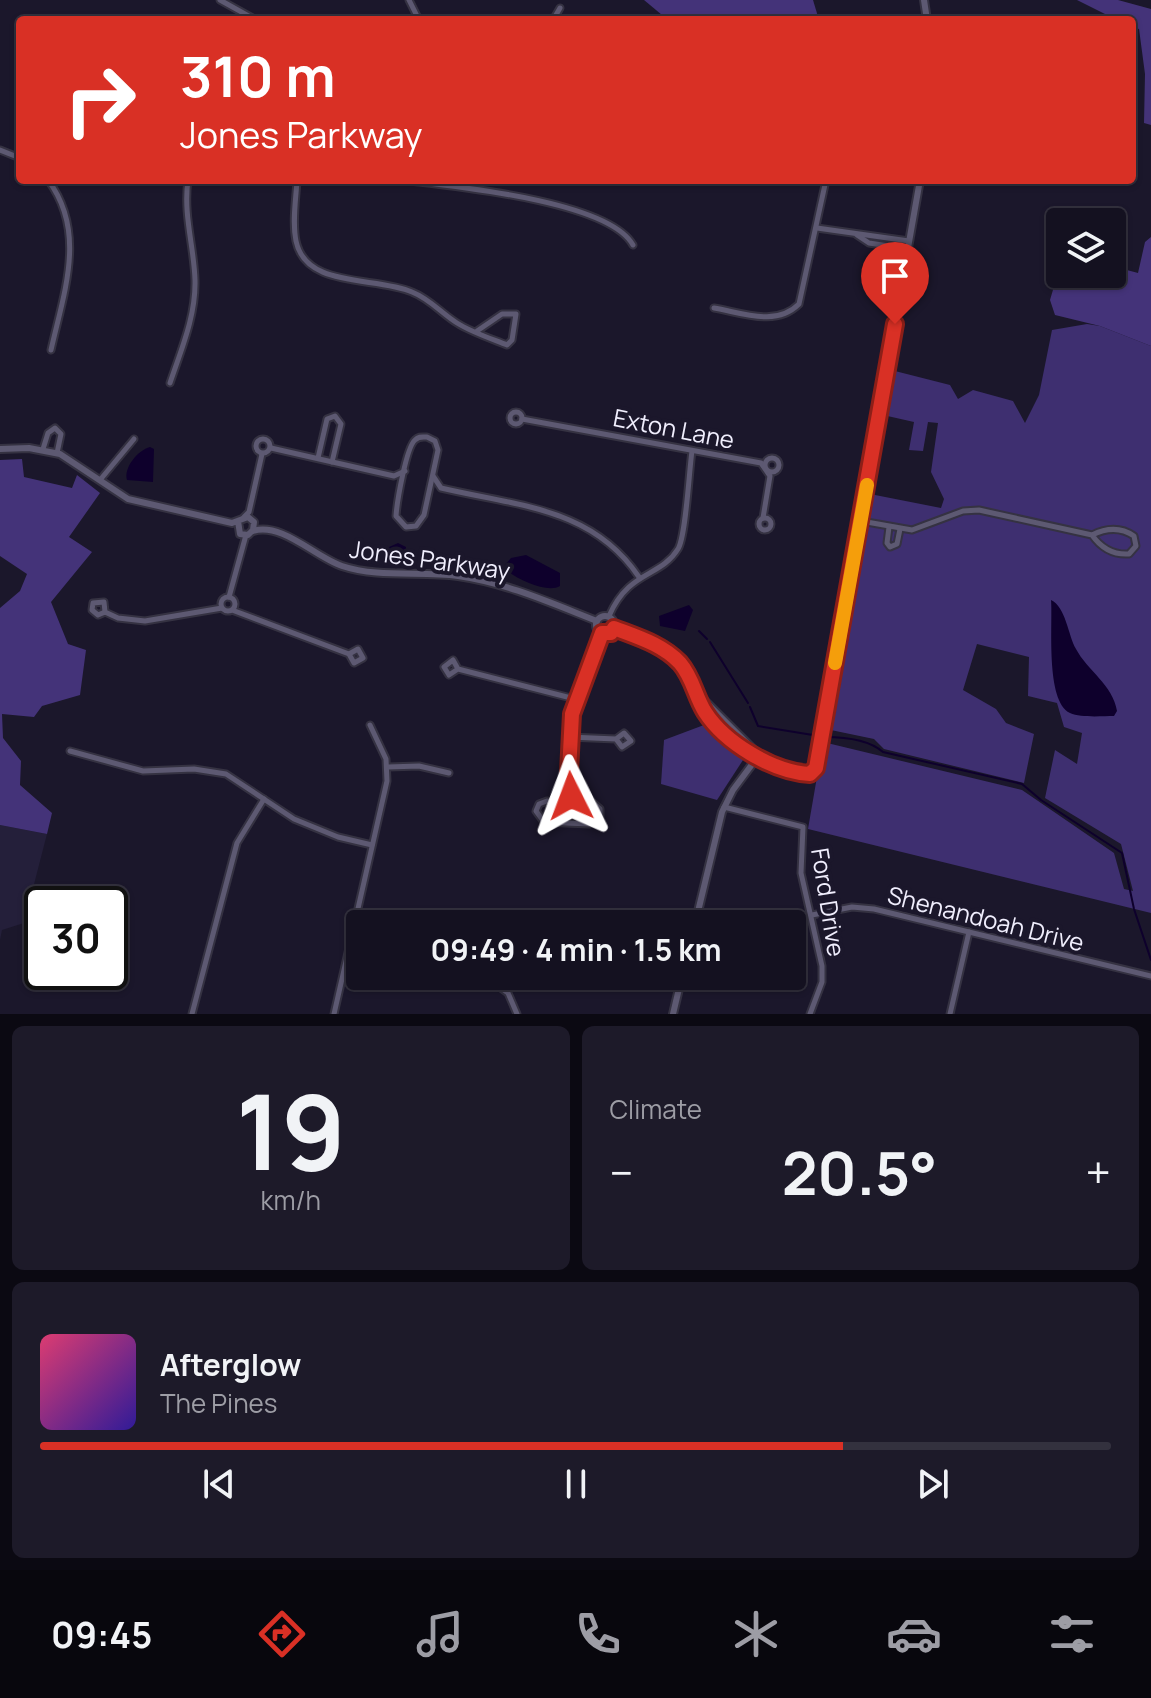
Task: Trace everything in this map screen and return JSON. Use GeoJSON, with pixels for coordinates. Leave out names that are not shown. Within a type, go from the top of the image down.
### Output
{"type":"FeatureCollection","features":[{"type":"Feature","properties":{"kind":"street"},"geometry":{"type":"LineString","coordinates":[[220,0],[249,16]]}},
{"type":"Feature","properties":{"kind":"street"},"geometry":{"type":"LineString","coordinates":[[555,16],[560,8]]}},
{"type":"Feature","properties":{"kind":"street"},"geometry":{"type":"LineString","coordinates":[[50,184],[65,208],[71,236],[51,350]]}},
{"type":"Feature","properties":{"kind":"street"},"geometry":{"type":"LineString","coordinates":[[170,383],[194,298],[186,214],[188,184]]}},
{"type":"Feature","properties":{"kind":"street"},"geometry":{"type":"LineString","coordinates":[[297,184],[295,239],[301,254],[311,266],[325,274],[381,282],[411,291],[458,324],[509,345],[516,314],[502,314],[477,331]]}},
{"type":"Feature","properties":{"kind":"street"},"geometry":{"type":"LineString","coordinates":[[432,184],[510,194],[552,204],[617,230],[633,245]]}},
{"type":"Feature","properties":{"kind":"street"},"geometry":{"type":"LineString","coordinates":[[714,308],[772,318],[793,310],[804,292],[825,184]]}},
{"type":"Feature","properties":{"kind":"street"},"geometry":{"type":"LineString","coordinates":[[609,616],[614,628],[671,655],[684,668],[714,724],[735,742],[806,774],[816,768],[919,184]]}},
{"type":"Feature","properties":{"kind":"street"},"geometry":{"type":"LineString","coordinates":[[817,228],[909,245]]}},
{"type":"Feature","properties":{"kind":"street"},"geometry":{"type":"LineString","coordinates":[[318,458],[327,419],[335,416],[341,424],[332,462]]}},
{"type":"Feature","properties":{"kind":"street","name":"Exton Lane"},"geometry":{"type":"LineString","coordinates":[[522,419],[760,463],[767,469],[770,478],[763,518]]}},
{"type":"Feature","properties":{"kind":"street"},"geometry":{"type":"LineString","coordinates":[[43,449],[49,431],[55,428],[61,436],[57,453]]}},
{"type":"Feature","properties":{"kind":"street"},"geometry":{"type":"LineString","coordinates":[[425,436],[434,440],[438,448],[433,476],[422,520],[416,526],[406,527],[396,516],[401,486],[411,445],[425,436]]}},
{"type":"Feature","properties":{"kind":"street"},"geometry":{"type":"LineString","coordinates":[[100,480],[134,439]]}},
{"type":"Feature","properties":{"kind":"street"},"geometry":{"type":"LineString","coordinates":[[262,454],[256,449],[260,440],[267,440],[271,448]]}},
{"type":"Feature","properties":{"kind":"street"},"geometry":{"type":"LineString","coordinates":[[229,597],[262,454],[271,448],[394,476],[405,471]]}},
{"type":"Feature","properties":{"kind":"street","name":"Jones Parkway"},"geometry":{"type":"LineString","coordinates":[[0,449],[43,449],[57,453],[128,499],[283,535],[341,566],[490,582],[597,621]]}},
{"type":"Feature","properties":{"kind":"street"},"geometry":{"type":"LineString","coordinates":[[561,801],[568,792],[569,737],[576,699],[602,633],[597,621],[609,616],[623,591],[672,556],[681,543],[692,451]]}},
{"type":"Feature","properties":{"kind":"street"},"geometry":{"type":"LineString","coordinates":[[394,476],[401,486]]}},
{"type":"Feature","properties":{"kind":"street"},"geometry":{"type":"LineString","coordinates":[[433,476],[441,488]]}},
{"type":"Feature","properties":{"kind":"street"},"geometry":{"type":"LineString","coordinates":[[429,494],[441,488],[582,523],[616,547],[639,577]]}},
{"type":"Feature","properties":{"kind":"street"},"geometry":{"type":"LineString","coordinates":[[861,521],[915,530],[975,509],[1040,526],[1092,535],[1108,530],[1122,531],[1134,536],[1136,546],[1129,554],[1115,553],[1104,548],[1092,535]]}},
{"type":"Feature","properties":{"kind":"street"},"geometry":{"type":"LineString","coordinates":[[889,527],[887,543],[890,547],[897,544],[900,529]]}},
{"type":"Feature","properties":{"kind":"street"},"geometry":{"type":"LineString","coordinates":[[222,608],[222,600],[229,597]]}},
{"type":"Feature","properties":{"kind":"street"},"geometry":{"type":"LineString","coordinates":[[229,597],[235,602],[232,610]]}},
{"type":"Feature","properties":{"kind":"street"},"geometry":{"type":"LineString","coordinates":[[105,612],[118,618],[145,621],[222,608],[303,640],[349,654]]}},
{"type":"Feature","properties":{"kind":"street"},"geometry":{"type":"LineString","coordinates":[[602,633],[611,633],[614,628]]}},
{"type":"Feature","properties":{"kind":"street"},"geometry":{"type":"LineString","coordinates":[[458,669],[576,699]]}},
{"type":"Feature","properties":{"kind":"street"},"geometry":{"type":"LineString","coordinates":[[334,1014],[388,767],[370,725]]}},
{"type":"Feature","properties":{"kind":"street"},"geometry":{"type":"LineString","coordinates":[[569,737],[616,739]]}},
{"type":"Feature","properties":{"kind":"street"},"geometry":{"type":"LineString","coordinates":[[70,751],[143,771],[217,771],[242,782],[301,822],[372,845]]}},
{"type":"Feature","properties":{"kind":"street"},"geometry":{"type":"LineString","coordinates":[[698,910],[724,807],[759,755]]}},
{"type":"Feature","properties":{"kind":"street"},"geometry":{"type":"LineString","coordinates":[[388,767],[419,766],[449,773]]}},
{"type":"Feature","properties":{"kind":"street"},"geometry":{"type":"LineString","coordinates":[[568,792],[576,801]]}},
{"type":"Feature","properties":{"kind":"street"},"geometry":{"type":"LineString","coordinates":[[192,1014],[237,843],[264,799]]}},
{"type":"Feature","properties":{"kind":"street"},"geometry":{"type":"LineString","coordinates":[[561,801],[595,804],[600,809],[598,820],[589,824],[547,823],[537,817],[540,803],[561,801]]}},
{"type":"Feature","properties":{"kind":"street","name":"Ford Drive"},"geometry":{"type":"LineString","coordinates":[[724,807],[803,827],[800,862],[822,966],[822,982],[810,1014]]}},
{"type":"Feature","properties":{"kind":"street","name":"Shenandoah Drive"},"geometry":{"type":"LineString","coordinates":[[812,915],[861,907],[1151,976]]}},
{"type":"Feature","properties":{"kind":"street"},"geometry":{"type":"LineString","coordinates":[[950,1014],[969,932]]}},
{"type":"Feature","properties":{"kind":"street"},"geometry":{"type":"LineString","coordinates":[[673,1014],[679,990]]}},
{"type":"Feature","properties":{"kind":"street"},"geometry":{"type":"LineString","coordinates":[[506,991],[517,1014]]}},
{"type":"Feature","properties":{"kind":"shaded area"},"geometry":{"type":"Polygon","coordinates":[[[644,0],[813,0],[818,16],[663,16],[644,0]]]}},
{"type":"Feature","properties":{"kind":"shaded area"},"geometry":{"type":"Polygon","coordinates":[[[1077,0],[1118,0],[1151,9],[1151,125],[1144,123],[1145,74],[1136,16],[1109,16],[1077,0]]]}},
{"type":"Feature","properties":{"kind":"shaded area"},"geometry":{"type":"Polygon","coordinates":[[[1151,237],[1151,346],[1100,326],[1055,315],[1050,300],[1054,288],[1126,288],[1126,270],[1138,273],[1145,242],[1151,237]]]}},
{"type":"Feature","properties":{"kind":"shaded area"},"geometry":{"type":"Polygon","coordinates":[[[1087,324],[1151,346],[1151,913],[808,829],[823,742],[1022,790],[1114,853],[1124,889],[1133,891],[1121,844],[1045,798],[1055,750],[1077,764],[1082,733],[1064,727],[1057,703],[1028,696],[1029,657],[977,644],[963,690],[996,709],[1006,723],[1034,734],[1024,783],[884,749],[874,739],[826,729],[870,494],[941,508],[944,499],[931,472],[938,423],[928,422],[923,451],[909,450],[914,422],[883,415],[891,370],[950,385],[958,399],[973,390],[1013,401],[1025,423],[1039,395],[1052,330],[1087,324]]]}},
{"type":"Feature","properties":{"kind":"shaded area"},"geometry":{"type":"Polygon","coordinates":[[[150,447],[154,449],[153,482],[127,480],[127,470],[132,460],[150,447]]]}},
{"type":"Feature","properties":{"kind":"shaded area"},"geometry":{"type":"Polygon","coordinates":[[[22,459],[24,477],[72,488],[77,475],[100,493],[69,537],[92,552],[51,602],[68,644],[86,650],[80,695],[42,706],[34,717],[2,714],[3,738],[21,761],[20,785],[52,813],[47,834],[0,825],[0,608],[20,591],[27,574],[0,556],[0,460],[22,459]]]}},
{"type":"Feature","properties":{"kind":"shaded area"},"geometry":{"type":"Polygon","coordinates":[[[398,543],[406,547],[406,555],[398,563],[379,563],[369,556],[398,543]]]}},
{"type":"Feature","properties":{"kind":"shaded area"},"geometry":{"type":"Polygon","coordinates":[[[526,555],[560,573],[560,586],[547,588],[530,584],[503,567],[511,558],[526,555]]]}},
{"type":"Feature","properties":{"kind":"shaded area"},"geometry":{"type":"Polygon","coordinates":[[[1051,600],[1060,609],[1081,657],[1115,702],[1117,711],[1114,716],[1075,715],[1062,706],[1052,661],[1051,600]]]}},
{"type":"Feature","properties":{"kind":"shaded area"},"geometry":{"type":"Polygon","coordinates":[[[689,605],[693,610],[685,631],[660,626],[659,616],[689,605]]]}},
{"type":"Feature","properties":{"kind":"shaded area"},"geometry":{"type":"Polygon","coordinates":[[[704,725],[743,760],[717,800],[661,784],[664,740],[704,725]]]}},
{"type":"Feature","properties":{"kind":"shaded area"},"geometry":{"type":"Polygon","coordinates":[[[0,825],[47,834],[34,886],[24,886],[24,923],[2,930],[0,940],[0,825]]]}},
{"type":"Feature","properties":{"kind":"waterway"},"geometry":{"type":"LineString","coordinates":[[699,631],[707,639]]}},
{"type":"Feature","properties":{"kind":"waterway"},"geometry":{"type":"LineString","coordinates":[[710,642],[748,703]]}},
{"type":"Feature","properties":{"kind":"waterway"},"geometry":{"type":"LineString","coordinates":[[750,707],[758,726],[819,736]]}},
{"type":"Feature","properties":{"kind":"waterway"},"geometry":{"type":"LineString","coordinates":[[825,737],[856,740],[883,752],[1022,784],[1122,853],[1134,909],[1151,960]]}},
{"type":"Feature","properties":{"kind":"slow traffic"},"geometry":{"type":"LineString","coordinates":[[835,663],[867,485]]}},
{"type":"Feature","properties":{"kind":"route"},"geometry":{"type":"LineString","coordinates":[[571,796],[568,791],[572,714],[602,633],[611,633],[614,628],[656,645],[680,663],[690,677],[703,709],[714,724],[735,742],[793,771],[810,774],[816,768],[895,324]]}}]}
